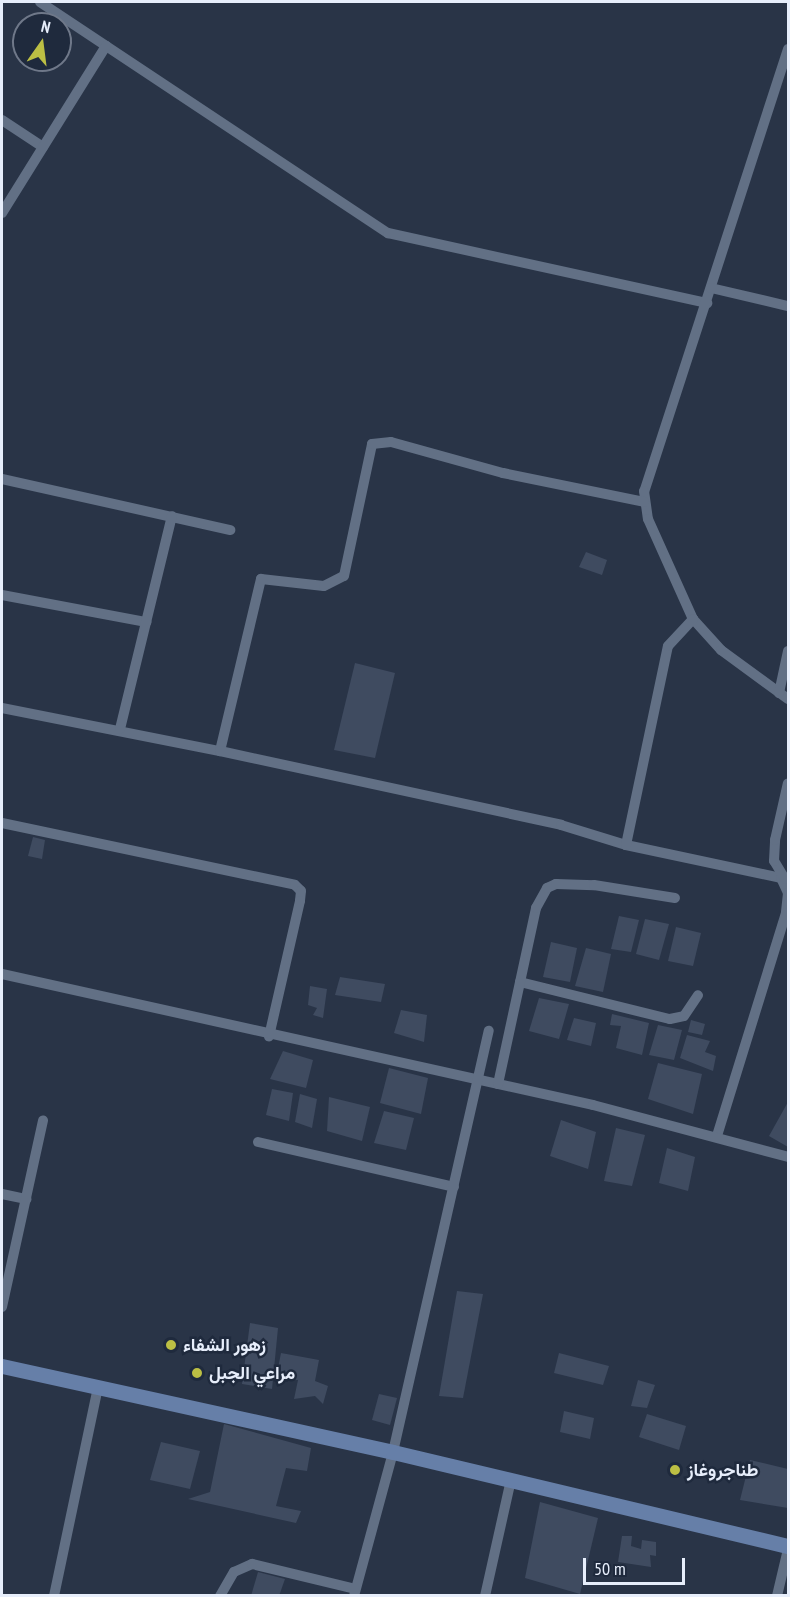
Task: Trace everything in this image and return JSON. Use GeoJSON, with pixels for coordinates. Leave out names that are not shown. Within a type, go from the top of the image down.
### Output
{"type":"FeatureCollection","features":[{"type":"Feature","properties":{"kind":"street"},"geometry":{"type":"LineString","coordinates":[[40,2],[388,233],[707,303]]}},
{"type":"Feature","properties":{"kind":"street"},"geometry":{"type":"LineString","coordinates":[[2,213],[106,46]]}},
{"type":"Feature","properties":{"kind":"street"},"geometry":{"type":"LineString","coordinates":[[789,49],[707,303],[646,480],[644,502],[693,619],[721,650],[789,699]]}},
{"type":"Feature","properties":{"kind":"street"},"geometry":{"type":"LineString","coordinates":[[2,120],[43,147]]}},
{"type":"Feature","properties":{"kind":"street"},"geometry":{"type":"LineString","coordinates":[[711,288],[789,306]]}},
{"type":"Feature","properties":{"kind":"street"},"geometry":{"type":"LineString","coordinates":[[220,751],[261,579],[324,586],[344,576],[372,444],[391,442],[503,473],[644,502]]}},
{"type":"Feature","properties":{"kind":"street"},"geometry":{"type":"LineString","coordinates":[[2,479],[230,530]]}},
{"type":"Feature","properties":{"kind":"street"},"geometry":{"type":"LineString","coordinates":[[120,729],[172,516]]}},
{"type":"Feature","properties":{"kind":"street"},"geometry":{"type":"LineString","coordinates":[[2,595],[146,622]]}},
{"type":"Feature","properties":{"kind":"street"},"geometry":{"type":"LineString","coordinates":[[626,845],[668,646],[693,619]]}},
{"type":"Feature","properties":{"kind":"street"},"geometry":{"type":"LineString","coordinates":[[779,693],[789,651]]}},
{"type":"Feature","properties":{"kind":"street"},"geometry":{"type":"LineString","coordinates":[[2,708],[120,729],[561,825],[626,845],[785,879]]}},
{"type":"Feature","properties":{"kind":"street"},"geometry":{"type":"LineString","coordinates":[[717,1136],[786,913],[788,893],[785,879],[774,861],[775,840],[789,783]]}},
{"type":"Feature","properties":{"kind":"street"},"geometry":{"type":"LineString","coordinates":[[2,823],[295,885],[301,891],[300,901],[269,1036]]}},
{"type":"Feature","properties":{"kind":"street"},"geometry":{"type":"LineString","coordinates":[[498,1084],[536,908],[546,888],[556,884],[594,885],[675,898]]}},
{"type":"Feature","properties":{"kind":"street"},"geometry":{"type":"LineString","coordinates":[[2,974],[269,1036],[479,1079],[717,1136],[789,1157]]}},
{"type":"Feature","properties":{"kind":"street"},"geometry":{"type":"LineString","coordinates":[[520,982],[670,1019],[684,1016],[698,995]]}},
{"type":"Feature","properties":{"kind":"street"},"geometry":{"type":"LineString","coordinates":[[220,1596],[234,1572],[252,1564],[354,1592],[393,1452],[489,1031]]}},
{"type":"Feature","properties":{"kind":"street"},"geometry":{"type":"LineString","coordinates":[[2,1307],[43,1120]]}},
{"type":"Feature","properties":{"kind":"street"},"geometry":{"type":"LineString","coordinates":[[258,1143],[454,1187]]}},
{"type":"Feature","properties":{"kind":"street"},"geometry":{"type":"LineString","coordinates":[[2,1194],[26,1199]]}},
{"type":"Feature","properties":{"kind":"street"},"geometry":{"type":"LineString","coordinates":[[2,1366],[393,1452],[789,1547],[777,1596]]}},
{"type":"Feature","properties":{"kind":"street"},"geometry":{"type":"LineString","coordinates":[[54,1596],[98,1388]]}},
{"type":"Feature","properties":{"kind":"street"},"geometry":{"type":"LineString","coordinates":[[485,1596],[511,1480]]}},
{"type":"Feature","properties":{"kind":"building"},"geometry":{"type":"Polygon","coordinates":[[[586,552],[607,560],[602,575],[579,567],[586,552]]]}},
{"type":"Feature","properties":{"kind":"building"},"geometry":{"type":"Polygon","coordinates":[[[355,663],[395,673],[375,758],[334,750],[355,663]]]}},
{"type":"Feature","properties":{"kind":"building"},"geometry":{"type":"Polygon","coordinates":[[[33,837],[45,840],[42,859],[28,856],[33,837]]]}},
{"type":"Feature","properties":{"kind":"building"},"geometry":{"type":"Polygon","coordinates":[[[619,916],[639,920],[631,952],[611,949],[619,916]]]}},
{"type":"Feature","properties":{"kind":"building"},"geometry":{"type":"Polygon","coordinates":[[[645,919],[669,924],[659,960],[636,954],[645,919]]]}},
{"type":"Feature","properties":{"kind":"building"},"geometry":{"type":"Polygon","coordinates":[[[676,927],[701,933],[693,966],[668,961],[676,927]]]}},
{"type":"Feature","properties":{"kind":"building"},"geometry":{"type":"Polygon","coordinates":[[[551,942],[577,948],[570,982],[543,977],[551,942]]]}},
{"type":"Feature","properties":{"kind":"building"},"geometry":{"type":"Polygon","coordinates":[[[586,948],[611,954],[603,992],[575,986],[586,948]]]}},
{"type":"Feature","properties":{"kind":"building"},"geometry":{"type":"Polygon","coordinates":[[[340,977],[385,984],[381,1002],[335,995],[340,977]]]}},
{"type":"Feature","properties":{"kind":"building"},"geometry":{"type":"Polygon","coordinates":[[[310,986],[327,989],[323,1018],[313,1015],[317,1008],[308,1005],[310,986]]]}},
{"type":"Feature","properties":{"kind":"building"},"geometry":{"type":"Polygon","coordinates":[[[539,998],[569,1004],[559,1039],[529,1031],[539,998]]]}},
{"type":"Feature","properties":{"kind":"building"},"geometry":{"type":"Polygon","coordinates":[[[401,1010],[427,1015],[424,1042],[394,1033],[401,1010]]]}},
{"type":"Feature","properties":{"kind":"building"},"geometry":{"type":"Polygon","coordinates":[[[612,1014],[649,1023],[642,1055],[616,1048],[621,1026],[610,1025],[612,1014]]]}},
{"type":"Feature","properties":{"kind":"building"},"geometry":{"type":"Polygon","coordinates":[[[574,1018],[596,1023],[591,1046],[567,1040],[574,1018]]]}},
{"type":"Feature","properties":{"kind":"building"},"geometry":{"type":"Polygon","coordinates":[[[691,1020],[705,1024],[702,1035],[688,1032],[691,1020]]]}},
{"type":"Feature","properties":{"kind":"building"},"geometry":{"type":"Polygon","coordinates":[[[658,1025],[682,1030],[674,1060],[649,1055],[658,1025]]]}},
{"type":"Feature","properties":{"kind":"building"},"geometry":{"type":"Polygon","coordinates":[[[687,1035],[710,1041],[705,1052],[716,1056],[713,1071],[680,1058],[687,1035]]]}},
{"type":"Feature","properties":{"kind":"building"},"geometry":{"type":"Polygon","coordinates":[[[283,1051],[313,1060],[306,1088],[270,1079],[283,1051]]]}},
{"type":"Feature","properties":{"kind":"building"},"geometry":{"type":"Polygon","coordinates":[[[658,1063],[702,1074],[693,1114],[648,1099],[658,1063]]]}},
{"type":"Feature","properties":{"kind":"building"},"geometry":{"type":"Polygon","coordinates":[[[389,1068],[428,1078],[421,1114],[380,1103],[389,1068]]]}},
{"type":"Feature","properties":{"kind":"building"},"geometry":{"type":"Polygon","coordinates":[[[272,1089],[293,1093],[289,1121],[266,1115],[272,1089]]]}},
{"type":"Feature","properties":{"kind":"building"},"geometry":{"type":"Polygon","coordinates":[[[300,1094],[317,1099],[312,1128],[295,1122],[300,1094]]]}},
{"type":"Feature","properties":{"kind":"building"},"geometry":{"type":"Polygon","coordinates":[[[329,1097],[370,1107],[362,1141],[327,1131],[329,1097]]]}},
{"type":"Feature","properties":{"kind":"building"},"geometry":{"type":"Polygon","coordinates":[[[788,1102],[788,1147],[769,1136],[788,1102]]]}},
{"type":"Feature","properties":{"kind":"building"},"geometry":{"type":"Polygon","coordinates":[[[384,1111],[414,1118],[406,1150],[374,1143],[384,1111]]]}},
{"type":"Feature","properties":{"kind":"building"},"geometry":{"type":"Polygon","coordinates":[[[561,1120],[596,1132],[588,1169],[550,1156],[561,1120]]]}},
{"type":"Feature","properties":{"kind":"building"},"geometry":{"type":"Polygon","coordinates":[[[616,1128],[645,1135],[632,1186],[604,1181],[616,1128]]]}},
{"type":"Feature","properties":{"kind":"building"},"geometry":{"type":"Polygon","coordinates":[[[667,1148],[695,1157],[688,1191],[659,1183],[667,1148]]]}},
{"type":"Feature","properties":{"kind":"building"},"geometry":{"type":"Polygon","coordinates":[[[457,1291],[483,1294],[463,1398],[439,1396],[457,1291]]]}},
{"type":"Feature","properties":{"kind":"building"},"geometry":{"type":"Polygon","coordinates":[[[250,1323],[278,1328],[272,1389],[242,1384],[250,1323]]]}},
{"type":"Feature","properties":{"kind":"building"},"geometry":{"type":"Polygon","coordinates":[[[281,1353],[319,1360],[315,1381],[328,1386],[323,1404],[315,1396],[294,1399],[298,1380],[276,1378],[281,1353]]]}},
{"type":"Feature","properties":{"kind":"building"},"geometry":{"type":"Polygon","coordinates":[[[559,1353],[609,1366],[603,1385],[554,1373],[559,1353]]]}},
{"type":"Feature","properties":{"kind":"building"},"geometry":{"type":"Polygon","coordinates":[[[638,1380],[655,1385],[647,1408],[631,1406],[638,1380]]]}},
{"type":"Feature","properties":{"kind":"building"},"geometry":{"type":"Polygon","coordinates":[[[379,1394],[397,1398],[390,1425],[372,1420],[379,1394]]]}},
{"type":"Feature","properties":{"kind":"building"},"geometry":{"type":"Polygon","coordinates":[[[564,1411],[594,1418],[590,1439],[560,1432],[564,1411]]]}},
{"type":"Feature","properties":{"kind":"building"},"geometry":{"type":"Polygon","coordinates":[[[647,1414],[686,1426],[679,1450],[639,1437],[647,1414]]]}},
{"type":"Feature","properties":{"kind":"building"},"geometry":{"type":"Polygon","coordinates":[[[224,1424],[311,1448],[307,1471],[286,1468],[276,1506],[301,1511],[296,1523],[188,1499],[210,1492],[224,1424]]]}},
{"type":"Feature","properties":{"kind":"building"},"geometry":{"type":"Polygon","coordinates":[[[161,1442],[200,1451],[190,1489],[150,1480],[161,1442]]]}},
{"type":"Feature","properties":{"kind":"building"},"geometry":{"type":"Polygon","coordinates":[[[750,1460],[788,1469],[788,1508],[740,1500],[750,1460]]]}},
{"type":"Feature","properties":{"kind":"building"},"geometry":{"type":"Polygon","coordinates":[[[540,1502],[598,1518],[580,1594],[525,1578],[540,1502]]]}},
{"type":"Feature","properties":{"kind":"building"},"geometry":{"type":"Polygon","coordinates":[[[622,1536],[632,1536],[631,1546],[641,1549],[642,1540],[656,1542],[656,1556],[650,1555],[651,1567],[618,1562],[622,1536]]]}},
{"type":"Feature","properties":{"kind":"building"},"geometry":{"type":"Polygon","coordinates":[[[258,1572],[285,1579],[279,1596],[251,1596],[258,1572]]]}},
{"type":"Feature","properties":{"kind":"place","name":"زهور الشفاء"},"geometry":{"type":"Point","coordinates":[171,1345]}},
{"type":"Feature","properties":{"kind":"place","name":"مراعي الجبل"},"geometry":{"type":"Point","coordinates":[197,1373]}},
{"type":"Feature","properties":{"kind":"place","name":"طناجروغاز"},"geometry":{"type":"Point","coordinates":[675,1470]}}]}
